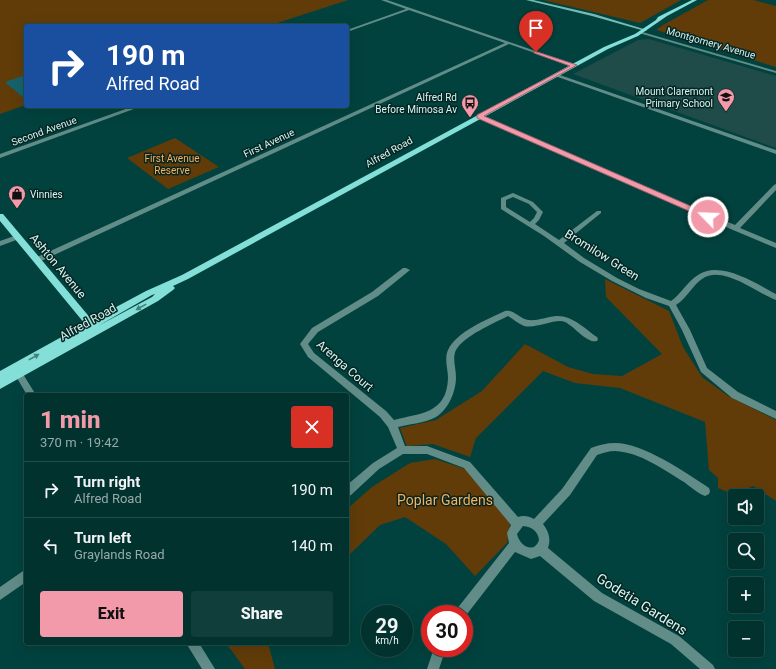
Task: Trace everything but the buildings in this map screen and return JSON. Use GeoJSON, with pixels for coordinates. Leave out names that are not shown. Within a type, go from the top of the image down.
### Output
{"type":"FeatureCollection","features":[{"type":"Feature","properties":{"kind":"main road"},"geometry":{"type":"LineString","coordinates":[[528,0],[585,14],[639,30]]}},
{"type":"Feature","properties":{"kind":"main road","name":"Alfred Road"},"geometry":{"type":"LineString","coordinates":[[0,385],[17,371],[94,328],[149,293],[185,277],[695,0]]}},
{"type":"Feature","properties":{"kind":"main road","name":"Ashton Avenue"},"geometry":{"type":"LineString","coordinates":[[0,216],[94,328]]}},
{"type":"Feature","properties":{"kind":"main road","name":"Alfred Road"},"geometry":{"type":"LineString","coordinates":[[0,376],[17,371]]}},
{"type":"Feature","properties":{"kind":"street"},"geometry":{"type":"LineString","coordinates":[[383,0],[574,65]]}},
{"type":"Feature","properties":{"kind":"street"},"geometry":{"type":"LineString","coordinates":[[349,30],[409,9]]}},
{"type":"Feature","properties":{"kind":"street","name":"Montgomery Avenue"},"geometry":{"type":"LineString","coordinates":[[639,30],[776,71]]}},
{"type":"Feature","properties":{"kind":"street","name":"First Avenue"},"geometry":{"type":"LineString","coordinates":[[37,260],[508,43]]}},
{"type":"Feature","properties":{"kind":"street"},"geometry":{"type":"LineString","coordinates":[[557,74],[776,152]]}},
{"type":"Feature","properties":{"kind":"street","name":"Second Avenue"},"geometry":{"type":"LineString","coordinates":[[0,156],[133,108]]}},
{"type":"Feature","properties":{"kind":"street"},"geometry":{"type":"LineString","coordinates":[[479,116],[776,246]]}},
{"type":"Feature","properties":{"kind":"street"},"geometry":{"type":"LineString","coordinates":[[736,229],[776,186]]}},
{"type":"Feature","properties":{"kind":"street","name":"Bromilow Green"},"geometry":{"type":"LineString","coordinates":[[530,225],[537,219],[540,212],[530,203],[513,196],[503,199],[503,208],[530,225],[560,243],[582,260],[621,283],[656,300],[672,304]]}},
{"type":"Feature","properties":{"kind":"street"},"geometry":{"type":"LineString","coordinates":[[560,243],[599,212]]}},
{"type":"Feature","properties":{"kind":"street"},"geometry":{"type":"LineString","coordinates":[[0,244],[17,237]]}},
{"type":"Feature","properties":{"kind":"street","name":"Arenga Court"},"geometry":{"type":"LineString","coordinates":[[402,450],[392,425],[383,414],[311,355],[304,344],[315,330],[374,294],[406,270]]}},
{"type":"Feature","properties":{"kind":"street"},"geometry":{"type":"LineString","coordinates":[[776,297],[728,274],[712,271],[702,275],[680,299],[672,304],[686,330],[704,370],[735,395],[776,415]]}},
{"type":"Feature","properties":{"kind":"street"},"geometry":{"type":"LineString","coordinates":[[392,425],[433,414],[446,400],[452,387],[452,375],[449,361],[452,349],[473,331],[508,313],[525,323],[540,323],[555,319],[566,319],[594,338]]}},
{"type":"Feature","properties":{"kind":"street"},"geometry":{"type":"LineString","coordinates":[[17,371],[31,393]]}},
{"type":"Feature","properties":{"kind":"street"},"geometry":{"type":"LineString","coordinates":[[536,524],[566,492],[594,451],[608,448],[616,447],[642,454],[706,491]]}},
{"type":"Feature","properties":{"kind":"street"},"geometry":{"type":"LineString","coordinates":[[349,490],[376,466],[402,450],[427,450],[467,464],[516,524]]}},
{"type":"Feature","properties":{"kind":"street"},"geometry":{"type":"LineString","coordinates":[[526,521],[536,524],[544,533],[544,545],[541,550],[531,554],[525,552],[515,544],[512,533],[516,524],[526,521]]}},
{"type":"Feature","properties":{"kind":"street"},"geometry":{"type":"LineString","coordinates":[[467,605],[515,544]]}},
{"type":"Feature","properties":{"kind":"street","name":"Godetia Gardens"},"geometry":{"type":"LineString","coordinates":[[541,550],[598,597],[675,640],[709,669]]}},
{"type":"Feature","properties":{"kind":"street"},"geometry":{"type":"LineString","coordinates":[[0,594],[24,576]]}},
{"type":"Feature","properties":{"kind":"street"},"geometry":{"type":"LineString","coordinates":[[193,645],[209,669]]}},
{"type":"Feature","properties":{"kind":"street"},"geometry":{"type":"LineString","coordinates":[[433,669],[437,657]]}},
{"type":"Feature","properties":{"kind":"shaded area","name":"Mount Claremont Primary School"},"geometry":{"type":"Polygon","coordinates":[[[649,39],[776,76],[776,148],[573,74],[638,40],[649,39]]]}},
{"type":"Feature","properties":{"kind":"green space"},"geometry":{"type":"Polygon","coordinates":[[[0,0],[348,0],[274,24],[24,24],[24,106],[0,114],[0,0]]]}},
{"type":"Feature","properties":{"kind":"green space"},"geometry":{"type":"Polygon","coordinates":[[[543,0],[681,0],[640,23],[543,0]]]}},
{"type":"Feature","properties":{"kind":"green space"},"geometry":{"type":"Polygon","coordinates":[[[708,0],[753,0],[776,6],[776,67],[657,30],[663,25],[708,0]]]}},
{"type":"Feature","properties":{"kind":"green space","name":"First Avenue Reserve"},"geometry":{"type":"Polygon","coordinates":[[[175,138],[219,167],[168,189],[127,158],[175,138]]]}},
{"type":"Feature","properties":{"kind":"green space"},"geometry":{"type":"Polygon","coordinates":[[[605,279],[669,311],[683,347],[702,377],[728,396],[776,420],[776,501],[764,493],[764,489],[758,489],[753,486],[747,489],[728,489],[728,492],[718,488],[718,478],[709,470],[705,422],[620,388],[575,383],[543,371],[476,438],[470,457],[433,444],[407,446],[400,428],[436,420],[482,391],[525,344],[568,367],[593,374],[622,376],[662,354],[606,297],[605,279]]]}},
{"type":"Feature","properties":{"kind":"green space","name":"Poplar Gardens"},"geometry":{"type":"Polygon","coordinates":[[[435,459],[465,469],[511,517],[507,543],[475,576],[446,544],[405,517],[380,525],[349,555],[349,507],[372,487],[410,463],[435,459]]]}},
{"type":"Feature","properties":{"kind":"green space"},"geometry":{"type":"Polygon","coordinates":[[[227,645],[269,645],[275,669],[245,669],[227,645]]]}},
{"type":"Feature","properties":{"kind":"place","name":"Mount Claremont Primary School"},"geometry":{"type":"Point","coordinates":[726,112]}},
{"type":"Feature","properties":{"kind":"place","name":"Alfred Rd Before Mimosa Av"},"geometry":{"type":"Point","coordinates":[470,118]}},
{"type":"Feature","properties":{"kind":"place","name":"Vinnies"},"geometry":{"type":"Point","coordinates":[17,209]}},
{"type":"Feature","properties":{"kind":"route"},"geometry":{"type":"LineString","coordinates":[[536,52],[574,65],[479,116],[708,217]]}}]}
